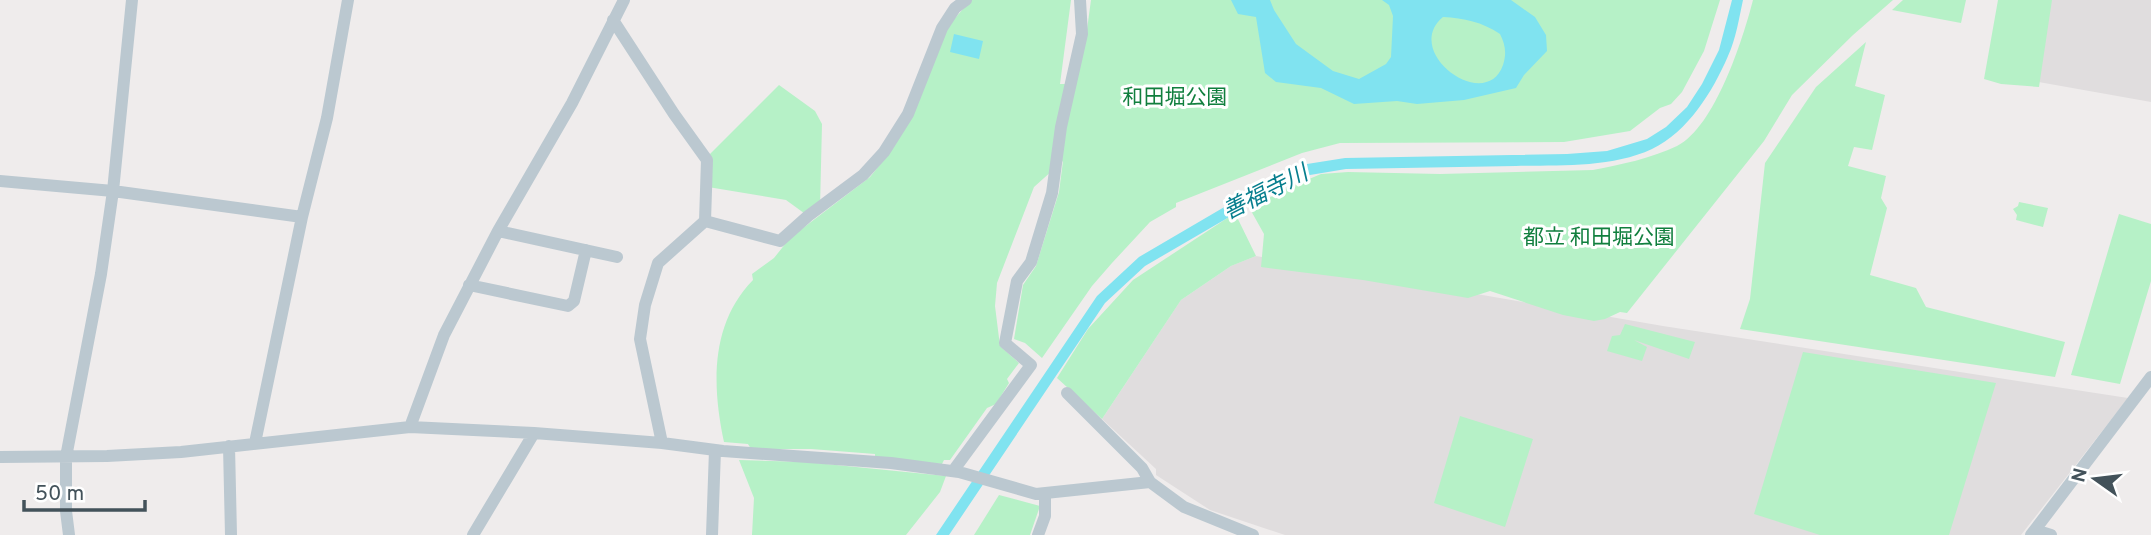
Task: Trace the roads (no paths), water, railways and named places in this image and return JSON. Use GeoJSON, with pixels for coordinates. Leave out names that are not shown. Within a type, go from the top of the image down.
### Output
{"type":"FeatureCollection","features":[{"type":"Feature","properties":{"kind":"street"},"geometry":{"type":"LineString","coordinates":[[69,535],[66,457],[101,274],[113,191],[132,0]]}},
{"type":"Feature","properties":{"kind":"street"},"geometry":{"type":"LineString","coordinates":[[255,443],[302,217],[327,118],[348,0]]}},
{"type":"Feature","properties":{"kind":"street"},"geometry":{"type":"LineString","coordinates":[[410,427],[444,335],[469,285],[572,103],[624,0]]}},
{"type":"Feature","properties":{"kind":"street"},"geometry":{"type":"LineString","coordinates":[[705,221],[780,241],[808,216],[863,175],[884,152],[908,114],[942,27],[955,8],[966,0]]}},
{"type":"Feature","properties":{"kind":"street"},"geometry":{"type":"LineString","coordinates":[[956,472],[1031,365],[1004,343],[1017,281],[1031,261],[1052,193],[1061,127],[1082,34],[1080,0]]}},
{"type":"Feature","properties":{"kind":"street"},"geometry":{"type":"LineString","coordinates":[[614,20],[707,160],[705,221],[658,263],[645,305],[640,339],[662,443]]}},
{"type":"Feature","properties":{"kind":"street"},"geometry":{"type":"LineString","coordinates":[[0,181],[113,191],[302,217]]}},
{"type":"Feature","properties":{"kind":"street"},"geometry":{"type":"LineString","coordinates":[[498,230],[617,257]]}},
{"type":"Feature","properties":{"kind":"street"},"geometry":{"type":"LineString","coordinates":[[469,285],[568,306],[574,301],[586,250]]}},
{"type":"Feature","properties":{"kind":"street"},"geometry":{"type":"LineString","coordinates":[[2033,533],[2151,377]]}},
{"type":"Feature","properties":{"kind":"street"},"geometry":{"type":"LineString","coordinates":[[1067,394],[1142,468],[1150,482],[1184,507],[1253,535]]}},
{"type":"Feature","properties":{"kind":"street"},"geometry":{"type":"LineString","coordinates":[[0,457],[181,452],[410,427],[534,433],[891,463],[956,472],[999,485],[1045,494],[1150,482]]}},
{"type":"Feature","properties":{"kind":"street"},"geometry":{"type":"LineString","coordinates":[[473,535],[534,433]]}},
{"type":"Feature","properties":{"kind":"street"},"geometry":{"type":"LineString","coordinates":[[229,446],[231,535]]}},
{"type":"Feature","properties":{"kind":"street"},"geometry":{"type":"LineString","coordinates":[[712,535],[715,450]]}},
{"type":"Feature","properties":{"kind":"street"},"geometry":{"type":"LineString","coordinates":[[1038,535],[1045,516],[1045,494]]}},
{"type":"Feature","properties":{"kind":"street"},"geometry":{"type":"LineString","coordinates":[[2033,533],[2051,535]]}},
{"type":"Feature","properties":{"kind":"water"},"geometry":{"type":"Polygon","coordinates":[[[1231,0],[1270,0],[1296,44],[1333,71],[1359,79],[1386,64],[1391,57],[1393,16],[1389,5],[1382,0],[1511,0],[1535,17],[1546,35],[1547,51],[1524,75],[1516,88],[1464,100],[1417,104],[1397,101],[1354,104],[1321,88],[1276,82],[1265,73],[1256,17],[1238,14],[1231,0]],[[1443,17],[1433,31],[1432,46],[1439,60],[1465,81],[1481,83],[1494,78],[1503,65],[1505,56],[1500,34],[1480,24],[1443,17]]]}},
{"type":"Feature","properties":{"kind":"water","name":"善福寺川"},"geometry":{"type":"Polygon","coordinates":[[[1732,0],[1743,0],[1733,43],[1715,83],[1688,121],[1665,142],[1652,149],[1620,160],[1585,164],[1346,169],[1310,175],[1255,202],[1145,266],[1105,303],[949,535],[936,535],[1097,296],[1139,257],[1250,192],[1307,164],[1345,158],[1567,154],[1607,151],[1647,139],[1666,127],[1687,107],[1702,84],[1719,50],[1732,0]]]}},
{"type":"Feature","properties":{"kind":"water"},"geometry":{"type":"Polygon","coordinates":[[[954,34],[983,41],[979,59],[950,52],[954,34]]]}},
{"type":"Feature","properties":{"kind":"park label","name":"和田堀公園"},"geometry":{"type":"Point","coordinates":[1175,98]}},
{"type":"Feature","properties":{"kind":"park label","name":"都立 和田堀公園"},"geometry":{"type":"Point","coordinates":[1599,238]}}]}
